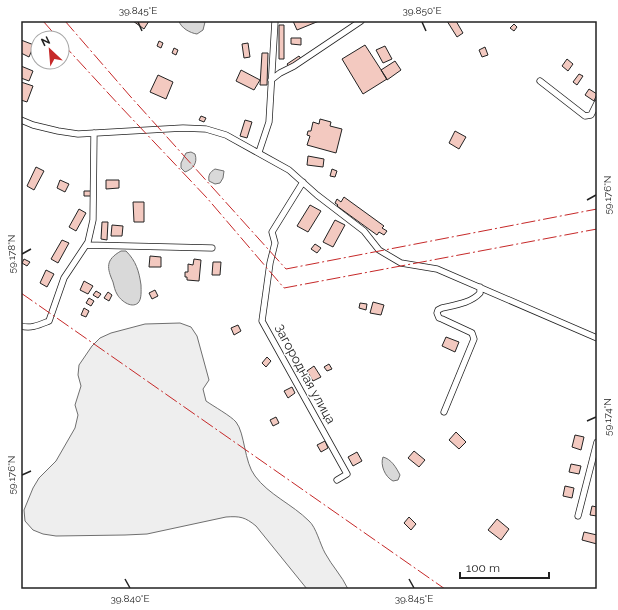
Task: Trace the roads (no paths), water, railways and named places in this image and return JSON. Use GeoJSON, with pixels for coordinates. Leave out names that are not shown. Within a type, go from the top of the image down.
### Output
{"type":"FeatureCollection","features":[{"type":"Feature","properties":{"kind":"street"},"geometry":{"type":"LineString","coordinates":[[259,152],[269,122],[275,21]]}},
{"type":"Feature","properties":{"kind":"street"},"geometry":{"type":"LineString","coordinates":[[272,80],[280,73],[294,66],[361,21]]}},
{"type":"Feature","properties":{"kind":"street"},"geometry":{"type":"LineString","coordinates":[[540,81],[585,116],[591,115],[592,110],[597,103]]}},
{"type":"Feature","properties":{"kind":"street"},"geometry":{"type":"LineString","coordinates":[[21,120],[33,125],[78,134],[176,128],[206,129],[226,135],[289,170],[364,231],[379,250],[401,263],[437,269],[597,338]]}},
{"type":"Feature","properties":{"kind":"street"},"geometry":{"type":"LineString","coordinates":[[21,326],[38,326],[49,322],[64,278],[87,245],[93,220],[94,133]]}},
{"type":"Feature","properties":{"kind":"street","name":"Загородная улица"},"geometry":{"type":"LineString","coordinates":[[303,182],[272,232],[275,243],[270,264],[262,321],[347,474],[337,480]]}},
{"type":"Feature","properties":{"kind":"street"},"geometry":{"type":"LineString","coordinates":[[87,245],[212,248]]}},
{"type":"Feature","properties":{"kind":"street"},"geometry":{"type":"LineString","coordinates":[[444,412],[474,336],[470,332],[442,320],[439,318],[437,313],[438,310],[442,308],[465,301],[471,301],[480,293],[480,287]]}},
{"type":"Feature","properties":{"kind":"street"},"geometry":{"type":"LineString","coordinates":[[578,516],[597,442]]}}]}
